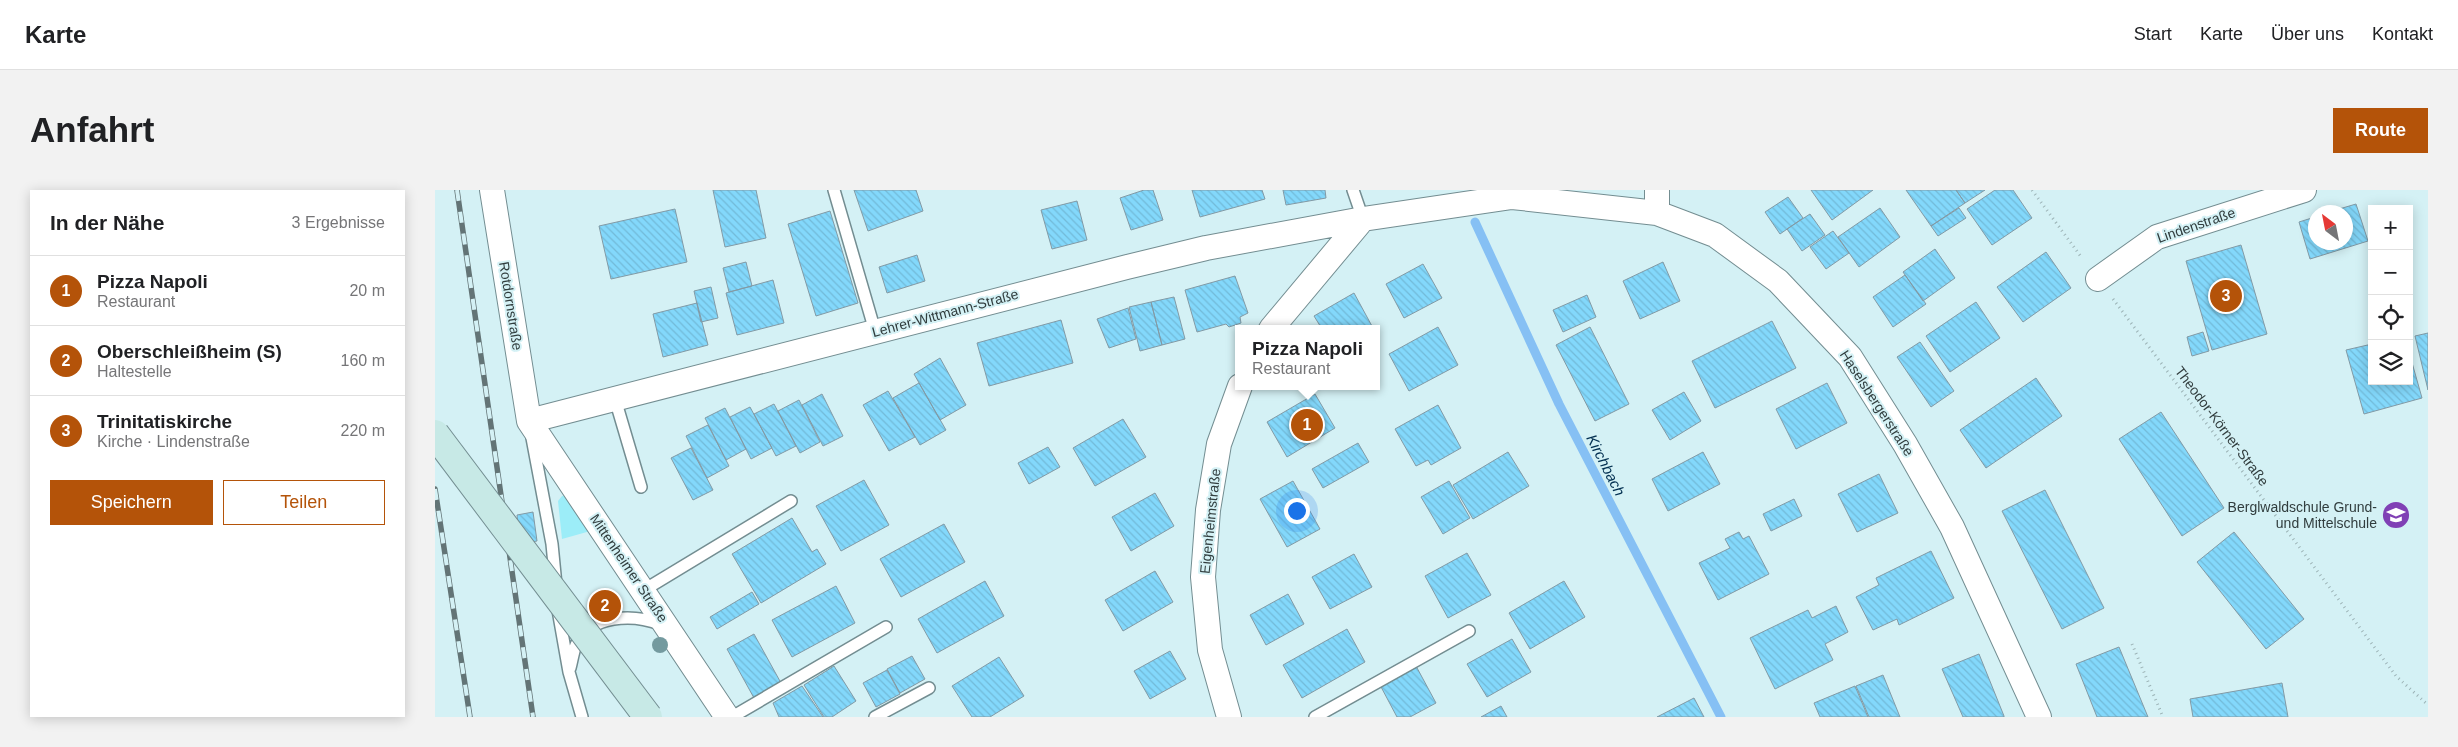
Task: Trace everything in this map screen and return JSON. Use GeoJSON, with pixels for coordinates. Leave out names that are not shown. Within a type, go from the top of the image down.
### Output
{"type":"FeatureCollection","features":[{"type":"Feature","properties":{"kind":"main road"},"geometry":{"type":"LineString","coordinates":[[435,434],[648,717]]}},
{"type":"Feature","properties":{"kind":"street","name":"Rotdornstraße"},"geometry":{"type":"LineString","coordinates":[[492,190],[529,421]]}},
{"type":"Feature","properties":{"kind":"street","name":"Lindenstraße"},"geometry":{"type":"LineString","coordinates":[[2098,279],[2157,236],[2304,190]]}},
{"type":"Feature","properties":{"kind":"street","name":"Haselsbergerstraße"},"geometry":{"type":"LineString","coordinates":[[1363,219],[1511,197],[1657,202],[1715,235],[1778,282],[1850,357],[1905,444],[1952,527],[2039,717]]}},
{"type":"Feature","properties":{"kind":"street","name":"Lehrer-Wittmann-Straße"},"geometry":{"type":"LineString","coordinates":[[529,421],[1136,264],[1206,248],[1363,219]]}},
{"type":"Feature","properties":{"kind":"street"},"geometry":{"type":"LineString","coordinates":[[1274,325],[1363,219]]}},
{"type":"Feature","properties":{"kind":"street","name":"Eigenheimstraße"},"geometry":{"type":"LineString","coordinates":[[1229,717],[1210,650],[1203,577],[1208,510],[1219,444],[1239,390]]}},
{"type":"Feature","properties":{"kind":"street","name":"Mittenheimer Straße"},"geometry":{"type":"LineString","coordinates":[[529,421],[669,627],[727,717]]}},
{"type":"Feature","properties":{"kind":"lane"},"geometry":{"type":"LineString","coordinates":[[834,190],[875,332]]}},
{"type":"Feature","properties":{"kind":"lane"},"geometry":{"type":"LineString","coordinates":[[1353,190],[1363,219]]}},
{"type":"Feature","properties":{"kind":"lane"},"geometry":{"type":"LineString","coordinates":[[615,399],[641,487]]}},
{"type":"Feature","properties":{"kind":"lane"},"geometry":{"type":"LineString","coordinates":[[529,421],[552,544],[558,609],[569,672],[582,717]]}},
{"type":"Feature","properties":{"kind":"lane"},"geometry":{"type":"LineString","coordinates":[[644,590],[791,501]]}},
{"type":"Feature","properties":{"kind":"lane"},"geometry":{"type":"LineString","coordinates":[[569,672],[576,645],[590,629],[601,623],[634,616],[669,627]]}},
{"type":"Feature","properties":{"kind":"lane"},"geometry":{"type":"LineString","coordinates":[[732,717],[886,627]]}},
{"type":"Feature","properties":{"kind":"lane"},"geometry":{"type":"LineString","coordinates":[[1315,717],[1469,631]]}},
{"type":"Feature","properties":{"kind":"lane"},"geometry":{"type":"LineString","coordinates":[[875,717],[929,688]]}},
{"type":"Feature","properties":{"kind":"path","name":"Theodor-Körner-Straße"},"geometry":{"type":"LineString","coordinates":[[2032,190],[2395,676],[2428,705]]}},
{"type":"Feature","properties":{"kind":"path"},"geometry":{"type":"LineString","coordinates":[[2132,644],[2163,717]]}},
{"type":"Feature","properties":{"kind":"shaded area"},"geometry":{"type":"Polygon","coordinates":[[[569,495],[594,530],[562,539],[558,501],[562,496],[569,495]]]}},
{"type":"Feature","properties":{"kind":"building"},"geometry":{"type":"Polygon","coordinates":[[[713,190],[756,190],[766,238],[725,247],[713,190]]]}},
{"type":"Feature","properties":{"kind":"building"},"geometry":{"type":"Polygon","coordinates":[[[854,190],[916,190],[923,211],[868,231],[854,190]]]}},
{"type":"Feature","properties":{"kind":"building"},"geometry":{"type":"Polygon","coordinates":[[[1144,190],[1153,190],[1163,220],[1131,230],[1120,198],[1144,190]]]}},
{"type":"Feature","properties":{"kind":"building"},"geometry":{"type":"Polygon","coordinates":[[[1192,190],[1262,190],[1265,199],[1200,217],[1192,190]]]}},
{"type":"Feature","properties":{"kind":"building"},"geometry":{"type":"Polygon","coordinates":[[[1283,190],[1325,190],[1326,198],[1286,205],[1283,190]]]}},
{"type":"Feature","properties":{"kind":"building"},"geometry":{"type":"Polygon","coordinates":[[[1811,190],[1873,190],[1832,220],[1811,190]]]}},
{"type":"Feature","properties":{"kind":"building"},"geometry":{"type":"Polygon","coordinates":[[[1906,190],[1956,190],[1965,203],[1931,226],[1906,190]]]}},
{"type":"Feature","properties":{"kind":"building"},"geometry":{"type":"Polygon","coordinates":[[[1956,190],[1985,190],[1965,203],[1956,190]]]}},
{"type":"Feature","properties":{"kind":"building"},"geometry":{"type":"Polygon","coordinates":[[[1995,190],[2013,190],[2032,218],[1992,245],[1967,209],[1995,190]]]}},
{"type":"Feature","properties":{"kind":"building"},"geometry":{"type":"Polygon","coordinates":[[[1788,197],[1803,218],[1780,234],[1765,212],[1788,197]]]}},
{"type":"Feature","properties":{"kind":"building"},"geometry":{"type":"Polygon","coordinates":[[[1077,201],[1087,240],[1052,249],[1041,210],[1077,201]]]}},
{"type":"Feature","properties":{"kind":"building"},"geometry":{"type":"Polygon","coordinates":[[[2356,204],[2368,241],[2353,246],[2353,205],[2356,204]]]}},
{"type":"Feature","properties":{"kind":"building"},"geometry":{"type":"Polygon","coordinates":[[[1880,208],[1900,237],[1859,267],[1838,237],[1880,208]]]}},
{"type":"Feature","properties":{"kind":"building"},"geometry":{"type":"Polygon","coordinates":[[[1959,208],[1966,218],[1938,236],[1931,226],[1959,208]]]}},
{"type":"Feature","properties":{"kind":"building"},"geometry":{"type":"Polygon","coordinates":[[[675,209],[687,262],[611,279],[599,226],[675,209]]]}},
{"type":"Feature","properties":{"kind":"building"},"geometry":{"type":"Polygon","coordinates":[[[830,211],[858,303],[816,316],[788,224],[830,211]]]}},
{"type":"Feature","properties":{"kind":"building"},"geometry":{"type":"Polygon","coordinates":[[[1810,214],[1825,235],[1802,251],[1787,229],[1810,214]]]}},
{"type":"Feature","properties":{"kind":"building"},"geometry":{"type":"Polygon","coordinates":[[[2308,219],[2308,250],[2339,250],[2310,259],[2299,222],[2308,219]]]}},
{"type":"Feature","properties":{"kind":"building"},"geometry":{"type":"Polygon","coordinates":[[[1833,231],[1849,253],[1826,269],[1810,247],[1833,231]]]}},
{"type":"Feature","properties":{"kind":"building"},"geometry":{"type":"Polygon","coordinates":[[[2241,245],[2267,334],[2212,350],[2186,261],[2241,245]]]}},
{"type":"Feature","properties":{"kind":"building"},"geometry":{"type":"Polygon","coordinates":[[[1935,249],[1955,278],[1923,301],[1903,272],[1935,249]]]}},
{"type":"Feature","properties":{"kind":"building"},"geometry":{"type":"Polygon","coordinates":[[[2046,252],[2071,288],[2023,322],[1997,287],[2046,252]]]}},
{"type":"Feature","properties":{"kind":"building"},"geometry":{"type":"Polygon","coordinates":[[[917,255],[925,281],[887,293],[879,267],[917,255]]]}},
{"type":"Feature","properties":{"kind":"building"},"geometry":{"type":"Polygon","coordinates":[[[746,262],[752,286],[729,292],[723,268],[746,262]]]}},
{"type":"Feature","properties":{"kind":"building"},"geometry":{"type":"Polygon","coordinates":[[[1663,262],[1680,301],[1640,319],[1623,281],[1663,262]]]}},
{"type":"Feature","properties":{"kind":"building"},"geometry":{"type":"Polygon","coordinates":[[[1423,264],[1442,298],[1404,318],[1386,284],[1423,264]]]}},
{"type":"Feature","properties":{"kind":"building"},"geometry":{"type":"Polygon","coordinates":[[[1905,275],[1926,304],[1893,327],[1873,297],[1905,275]]]}},
{"type":"Feature","properties":{"kind":"building"},"geometry":{"type":"Polygon","coordinates":[[[1235,276],[1248,313],[1240,317],[1241,323],[1229,327],[1226,324],[1197,332],[1185,290],[1235,276]]]}},
{"type":"Feature","properties":{"kind":"building"},"geometry":{"type":"Polygon","coordinates":[[[773,280],[784,323],[737,335],[726,293],[773,280]]]}},
{"type":"Feature","properties":{"kind":"building"},"geometry":{"type":"Polygon","coordinates":[[[711,287],[718,318],[701,322],[694,291],[711,287]]]}},
{"type":"Feature","properties":{"kind":"building"},"geometry":{"type":"Polygon","coordinates":[[[1354,293],[1371,325],[1320,325],[1314,316],[1354,293]]]}},
{"type":"Feature","properties":{"kind":"building"},"geometry":{"type":"Polygon","coordinates":[[[1587,295],[1596,317],[1563,332],[1553,310],[1587,295]]]}},
{"type":"Feature","properties":{"kind":"building"},"geometry":{"type":"Polygon","coordinates":[[[1174,297],[1185,339],[1162,345],[1151,302],[1174,297]]]}},
{"type":"Feature","properties":{"kind":"building"},"geometry":{"type":"Polygon","coordinates":[[[1151,302],[1162,345],[1140,351],[1129,307],[1151,302]]]}},
{"type":"Feature","properties":{"kind":"building"},"geometry":{"type":"Polygon","coordinates":[[[1976,302],[2000,338],[1950,372],[1926,336],[1976,302]]]}},
{"type":"Feature","properties":{"kind":"building"},"geometry":{"type":"Polygon","coordinates":[[[697,303],[708,345],[663,357],[653,314],[697,303]]]}},
{"type":"Feature","properties":{"kind":"building"},"geometry":{"type":"Polygon","coordinates":[[[1128,308],[1136,339],[1109,348],[1097,319],[1128,308]]]}},
{"type":"Feature","properties":{"kind":"building"},"geometry":{"type":"Polygon","coordinates":[[[1061,320],[1073,363],[989,386],[977,343],[1061,320]]]}},
{"type":"Feature","properties":{"kind":"building"},"geometry":{"type":"Polygon","coordinates":[[[1772,321],[1796,368],[1715,408],[1692,361],[1772,321]]]}},
{"type":"Feature","properties":{"kind":"building"},"geometry":{"type":"Polygon","coordinates":[[[1438,327],[1458,365],[1409,391],[1389,354],[1438,327]]]}},
{"type":"Feature","properties":{"kind":"building"},"geometry":{"type":"Polygon","coordinates":[[[1590,327],[1629,404],[1595,421],[1556,345],[1590,327]]]}},
{"type":"Feature","properties":{"kind":"building"},"geometry":{"type":"Polygon","coordinates":[[[2203,332],[2209,351],[2192,356],[2187,337],[2203,332]]]}},
{"type":"Feature","properties":{"kind":"building"},"geometry":{"type":"Polygon","coordinates":[[[2428,333],[2428,390],[2415,336],[2428,333]]]}},
{"type":"Feature","properties":{"kind":"building"},"geometry":{"type":"Polygon","coordinates":[[[1920,342],[1954,391],[1931,407],[1897,357],[1920,342]]]}},
{"type":"Feature","properties":{"kind":"building"},"geometry":{"type":"Polygon","coordinates":[[[2368,345],[2368,385],[2413,385],[2413,366],[2422,398],[2364,414],[2346,350],[2368,345]]]}},
{"type":"Feature","properties":{"kind":"building"},"geometry":{"type":"Polygon","coordinates":[[[940,358],[966,405],[940,420],[914,374],[940,358]]]}},
{"type":"Feature","properties":{"kind":"building"},"geometry":{"type":"Polygon","coordinates":[[[2036,378],[2062,416],[1986,468],[1960,430],[2036,378]]]}},
{"type":"Feature","properties":{"kind":"building"},"geometry":{"type":"Polygon","coordinates":[[[919,383],[946,430],[920,445],[893,398],[919,383]]]}},
{"type":"Feature","properties":{"kind":"building"},"geometry":{"type":"Polygon","coordinates":[[[1827,383],[1847,423],[1796,449],[1776,409],[1827,383]]]}},
{"type":"Feature","properties":{"kind":"building"},"geometry":{"type":"Polygon","coordinates":[[[888,391],[915,437],[889,451],[863,405],[888,391]]]}},
{"type":"Feature","properties":{"kind":"building"},"geometry":{"type":"Polygon","coordinates":[[[1684,392],[1701,421],[1670,440],[1652,410],[1684,392]]]}},
{"type":"Feature","properties":{"kind":"building"},"geometry":{"type":"Polygon","coordinates":[[[822,394],[843,436],[823,446],[802,405],[822,394]]]}},
{"type":"Feature","properties":{"kind":"building"},"geometry":{"type":"Polygon","coordinates":[[[1315,394],[1335,428],[1287,457],[1267,422],[1315,394]]]}},
{"type":"Feature","properties":{"kind":"building"},"geometry":{"type":"Polygon","coordinates":[[[799,400],[820,442],[800,453],[778,411],[799,400]]]}},
{"type":"Feature","properties":{"kind":"building"},"geometry":{"type":"Polygon","coordinates":[[[774,404],[796,446],[776,456],[754,414],[774,404]]]}},
{"type":"Feature","properties":{"kind":"building"},"geometry":{"type":"Polygon","coordinates":[[[1438,405],[1461,448],[1431,465],[1428,460],[1416,466],[1395,429],[1438,405]]]}},
{"type":"Feature","properties":{"kind":"building"},"geometry":{"type":"Polygon","coordinates":[[[750,407],[772,448],[751,459],[730,417],[750,407]]]}},
{"type":"Feature","properties":{"kind":"building"},"geometry":{"type":"Polygon","coordinates":[[[725,408],[746,449],[726,460],[705,418],[725,408]]]}},
{"type":"Feature","properties":{"kind":"building"},"geometry":{"type":"Polygon","coordinates":[[[2161,412],[2224,508],[2182,536],[2119,439],[2161,412]]]}},
{"type":"Feature","properties":{"kind":"building"},"geometry":{"type":"Polygon","coordinates":[[[1123,419],[1146,457],[1095,486],[1073,448],[1123,419]]]}},
{"type":"Feature","properties":{"kind":"building"},"geometry":{"type":"Polygon","coordinates":[[[708,425],[729,466],[707,478],[686,436],[708,425]]]}},
{"type":"Feature","properties":{"kind":"building"},"geometry":{"type":"Polygon","coordinates":[[[1358,443],[1369,462],[1323,488],[1312,469],[1358,443]]]}},
{"type":"Feature","properties":{"kind":"building"},"geometry":{"type":"Polygon","coordinates":[[[1048,447],[1060,467],[1029,484],[1018,463],[1048,447]]]}},
{"type":"Feature","properties":{"kind":"building"},"geometry":{"type":"Polygon","coordinates":[[[691,448],[713,490],[693,500],[671,458],[691,448]]]}},
{"type":"Feature","properties":{"kind":"building"},"geometry":{"type":"Polygon","coordinates":[[[1508,452],[1529,486],[1473,519],[1453,485],[1508,452]]]}},
{"type":"Feature","properties":{"kind":"building"},"geometry":{"type":"Polygon","coordinates":[[[1703,452],[1720,484],[1668,511],[1652,479],[1703,452]]]}},
{"type":"Feature","properties":{"kind":"building"},"geometry":{"type":"Polygon","coordinates":[[[1879,474],[1898,513],[1857,532],[1838,494],[1879,474]]]}},
{"type":"Feature","properties":{"kind":"building"},"geometry":{"type":"Polygon","coordinates":[[[864,480],[889,525],[841,551],[816,506],[864,480]]]}},
{"type":"Feature","properties":{"kind":"building"},"geometry":{"type":"Polygon","coordinates":[[[1293,481],[1320,529],[1287,547],[1260,499],[1293,481]]]}},
{"type":"Feature","properties":{"kind":"building"},"geometry":{"type":"Polygon","coordinates":[[[1449,481],[1470,518],[1443,534],[1421,497],[1449,481]]]}},
{"type":"Feature","properties":{"kind":"building"},"geometry":{"type":"Polygon","coordinates":[[[2045,490],[2104,608],[2062,629],[2002,511],[2045,490]]]}},
{"type":"Feature","properties":{"kind":"building"},"geometry":{"type":"Polygon","coordinates":[[[1155,493],[1174,526],[1131,551],[1112,517],[1155,493]]]}},
{"type":"Feature","properties":{"kind":"building"},"geometry":{"type":"Polygon","coordinates":[[[1794,499],[1802,516],[1771,531],[1763,514],[1794,499]]]}},
{"type":"Feature","properties":{"kind":"building"},"geometry":{"type":"Polygon","coordinates":[[[533,512],[537,541],[520,544],[517,515],[533,512]]]}},
{"type":"Feature","properties":{"kind":"building"},"geometry":{"type":"Polygon","coordinates":[[[792,518],[812,552],[817,549],[826,564],[761,603],[732,554],[792,518]]]}},
{"type":"Feature","properties":{"kind":"building"},"geometry":{"type":"Polygon","coordinates":[[[944,524],[965,562],[901,597],[880,559],[944,524]]]}},
{"type":"Feature","properties":{"kind":"building"},"geometry":{"type":"Polygon","coordinates":[[[1739,532],[1743,539],[1749,536],[1769,574],[1718,600],[1699,563],[1730,548],[1725,539],[1739,532]]]}},
{"type":"Feature","properties":{"kind":"building"},"geometry":{"type":"Polygon","coordinates":[[[2234,532],[2304,619],[2266,649],[2197,562],[2234,532]]]}},
{"type":"Feature","properties":{"kind":"building"},"geometry":{"type":"Polygon","coordinates":[[[1931,551],[1954,598],[1899,625],[1897,619],[1873,630],[1856,597],[1879,585],[1876,578],[1931,551]]]}},
{"type":"Feature","properties":{"kind":"building"},"geometry":{"type":"Polygon","coordinates":[[[1467,553],[1491,595],[1448,618],[1425,576],[1467,553]]]}},
{"type":"Feature","properties":{"kind":"building"},"geometry":{"type":"Polygon","coordinates":[[[1354,554],[1372,587],[1330,609],[1312,577],[1354,554]]]}},
{"type":"Feature","properties":{"kind":"building"},"geometry":{"type":"Polygon","coordinates":[[[1155,571],[1173,602],[1123,631],[1105,600],[1155,571]]]}},
{"type":"Feature","properties":{"kind":"building"},"geometry":{"type":"Polygon","coordinates":[[[985,581],[1004,616],[937,653],[918,619],[985,581]]]}},
{"type":"Feature","properties":{"kind":"building"},"geometry":{"type":"Polygon","coordinates":[[[1564,581],[1585,617],[1530,649],[1509,613],[1564,581]]]}},
{"type":"Feature","properties":{"kind":"building"},"geometry":{"type":"Polygon","coordinates":[[[836,586],[855,623],[792,657],[772,620],[836,586]]]}},
{"type":"Feature","properties":{"kind":"building"},"geometry":{"type":"Polygon","coordinates":[[[752,592],[759,604],[717,629],[710,617],[752,592]]]}},
{"type":"Feature","properties":{"kind":"building"},"geometry":{"type":"Polygon","coordinates":[[[1288,594],[1304,624],[1266,645],[1250,615],[1288,594]]]}},
{"type":"Feature","properties":{"kind":"building"},"geometry":{"type":"Polygon","coordinates":[[[1836,606],[1848,632],[1825,644],[1833,660],[1775,689],[1750,638],[1808,610],[1812,618],[1836,606]]]}},
{"type":"Feature","properties":{"kind":"building"},"geometry":{"type":"Polygon","coordinates":[[[1347,629],[1365,662],[1302,698],[1283,665],[1347,629]]]}},
{"type":"Feature","properties":{"kind":"building"},"geometry":{"type":"Polygon","coordinates":[[[754,634],[781,683],[754,698],[727,649],[754,634]]]}},
{"type":"Feature","properties":{"kind":"building"},"geometry":{"type":"Polygon","coordinates":[[[1512,639],[1531,672],[1487,697],[1467,664],[1512,639]]]}},
{"type":"Feature","properties":{"kind":"building"},"geometry":{"type":"Polygon","coordinates":[[[2119,647],[2148,717],[2097,717],[2076,664],[2119,647]]]}},
{"type":"Feature","properties":{"kind":"building"},"geometry":{"type":"Polygon","coordinates":[[[1170,651],[1186,679],[1150,699],[1134,671],[1170,651]]]}},
{"type":"Feature","properties":{"kind":"building"},"geometry":{"type":"Polygon","coordinates":[[[1979,654],[2004,717],[1963,717],[1942,669],[1979,654]]]}},
{"type":"Feature","properties":{"kind":"building"},"geometry":{"type":"Polygon","coordinates":[[[912,656],[925,679],[900,693],[887,669],[912,656]]]}},
{"type":"Feature","properties":{"kind":"building"},"geometry":{"type":"Polygon","coordinates":[[[999,657],[1024,696],[990,717],[972,717],[952,686],[999,657]]]}},
{"type":"Feature","properties":{"kind":"building"},"geometry":{"type":"Polygon","coordinates":[[[834,666],[856,701],[832,717],[824,717],[804,685],[834,666]]]}},
{"type":"Feature","properties":{"kind":"building"},"geometry":{"type":"Polygon","coordinates":[[[1416,666],[1436,703],[1410,717],[1397,717],[1380,685],[1416,666]]]}},
{"type":"Feature","properties":{"kind":"building"},"geometry":{"type":"Polygon","coordinates":[[[887,670],[900,694],[876,707],[863,683],[887,670]]]}},
{"type":"Feature","properties":{"kind":"building"},"geometry":{"type":"Polygon","coordinates":[[[1883,675],[1900,717],[1869,717],[1856,686],[1883,675]]]}},
{"type":"Feature","properties":{"kind":"building"},"geometry":{"type":"Polygon","coordinates":[[[2282,683],[2288,717],[2193,717],[2190,699],[2282,683]]]}},
{"type":"Feature","properties":{"kind":"building"},"geometry":{"type":"Polygon","coordinates":[[[802,686],[823,717],[779,717],[773,703],[802,686]]]}},
{"type":"Feature","properties":{"kind":"building"},"geometry":{"type":"Polygon","coordinates":[[[1855,686],[1868,717],[1820,717],[1814,703],[1855,686]]]}},
{"type":"Feature","properties":{"kind":"building"},"geometry":{"type":"Polygon","coordinates":[[[1694,698],[1704,717],[1657,717],[1694,698]]]}},
{"type":"Feature","properties":{"kind":"building"},"geometry":{"type":"Polygon","coordinates":[[[1501,706],[1507,717],[1481,717],[1501,706]]]}},
{"type":"Feature","properties":{"kind":"waterway","name":"Kirchbach"},"geometry":{"type":"LineString","coordinates":[[1475,222],[1559,404],[1721,717]]}},
{"type":"Feature","properties":{"kind":"railway"},"geometry":{"type":"LineString","coordinates":[[457,190],[533,717]]}},
{"type":"Feature","properties":{"kind":"railway"},"geometry":{"type":"LineString","coordinates":[[435,489],[470,717]]}},
{"type":"Feature","properties":{"kind":"place","name":"Trinitatiskirche"},"geometry":{"type":"Point","coordinates":[2226,296]}},
{"type":"Feature","properties":{"kind":"place","name":"Pizza Napoli"},"geometry":{"type":"Point","coordinates":[1307,425]}},
{"type":"Feature","properties":{"kind":"place","name":"Berglwaldschule Grund- und Mittelschule"},"geometry":{"type":"Point","coordinates":[2396,515]}},
{"type":"Feature","properties":{"kind":"place","name":"Oberschleißheim (S)"},"geometry":{"type":"Point","coordinates":[605,606]}}]}
